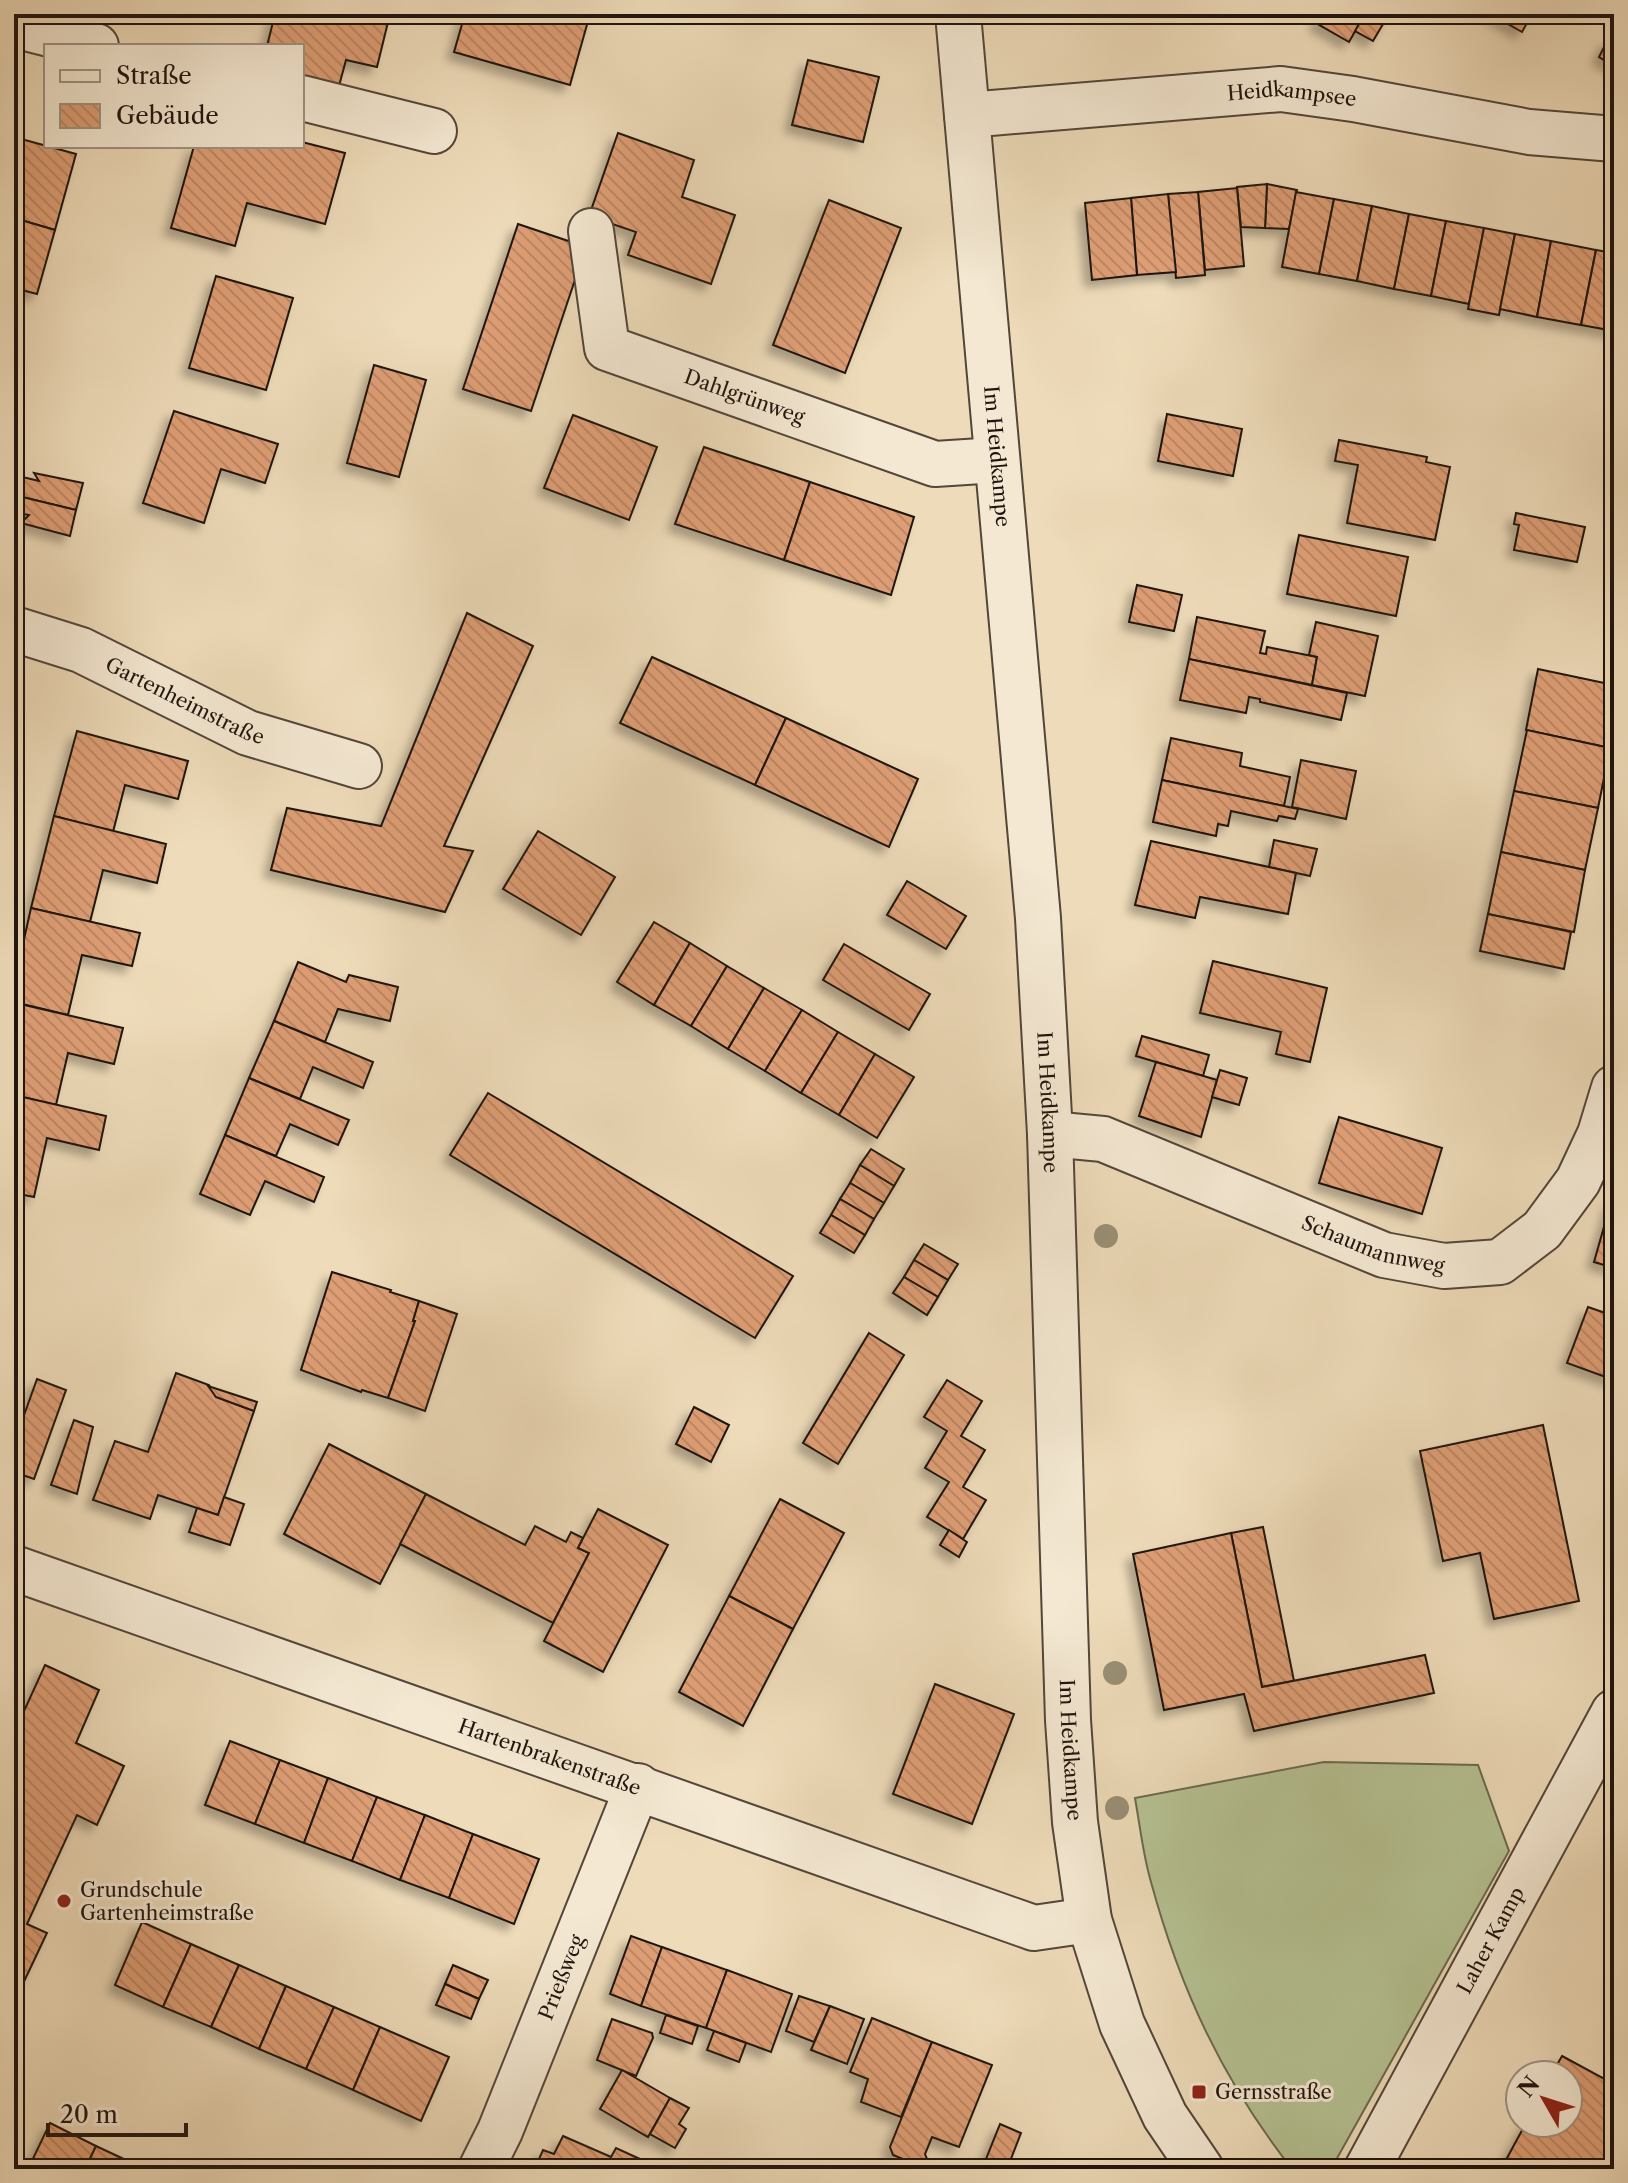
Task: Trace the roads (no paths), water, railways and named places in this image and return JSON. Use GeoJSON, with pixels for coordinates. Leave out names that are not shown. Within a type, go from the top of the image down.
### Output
{"type":"FeatureCollection","features":[{"type":"Feature","properties":{"kind":"street","name":"Im Heidkampe"},"geometry":{"type":"LineString","coordinates":[[958,14],[1038,918],[1050,1134],[1068,1720],[1075,1822],[1089,1920],[1122,2024],[1165,2116],[1201,2169]]}},
{"type":"Feature","properties":{"kind":"street"},"geometry":{"type":"LineString","coordinates":[[14,25],[88,44]]}},
{"type":"Feature","properties":{"kind":"street","name":"Heidkampsee"},"geometry":{"type":"LineString","coordinates":[[967,115],[1281,89],[1353,99],[1529,132],[1614,139]]}},
{"type":"Feature","properties":{"kind":"street"},"geometry":{"type":"LineString","coordinates":[[304,98],[434,131]]}},
{"type":"Feature","properties":{"kind":"street","name":"Dahlgrünweg"},"geometry":{"type":"LineString","coordinates":[[591,231],[607,348],[935,464],[997,460]]}},
{"type":"Feature","properties":{"kind":"street","name":"Gartenheimstraße"},"geometry":{"type":"LineString","coordinates":[[14,629],[81,650],[248,733],[359,766]]}},
{"type":"Feature","properties":{"kind":"street","name":"Schaumannweg"},"geometry":{"type":"LineString","coordinates":[[1050,1134],[1103,1139],[1384,1255],[1444,1266],[1500,1262],[1542,1230],[1578,1181],[1600,1134],[1614,1088]]}},
{"type":"Feature","properties":{"kind":"street","name":"Hartenbrakenstraße"},"geometry":{"type":"LineString","coordinates":[[14,1568],[1034,1928],[1089,1920]]}},
{"type":"Feature","properties":{"kind":"street","name":"Laher Kamp"},"geometry":{"type":"LineString","coordinates":[[1367,2169],[1614,1712]]}},
{"type":"Feature","properties":{"kind":"street","name":"Prießweg"},"geometry":{"type":"LineString","coordinates":[[481,2169],[500,2131],[638,1786]]}},
{"type":"Feature","properties":{"kind":"place","name":"Grundschule Gartenheimstraße"},"geometry":{"type":"Point","coordinates":[64,1901]}},
{"type":"Feature","properties":{"kind":"place","name":"Gernsstraße"},"geometry":{"type":"Point","coordinates":[1199,2092]}}]}
